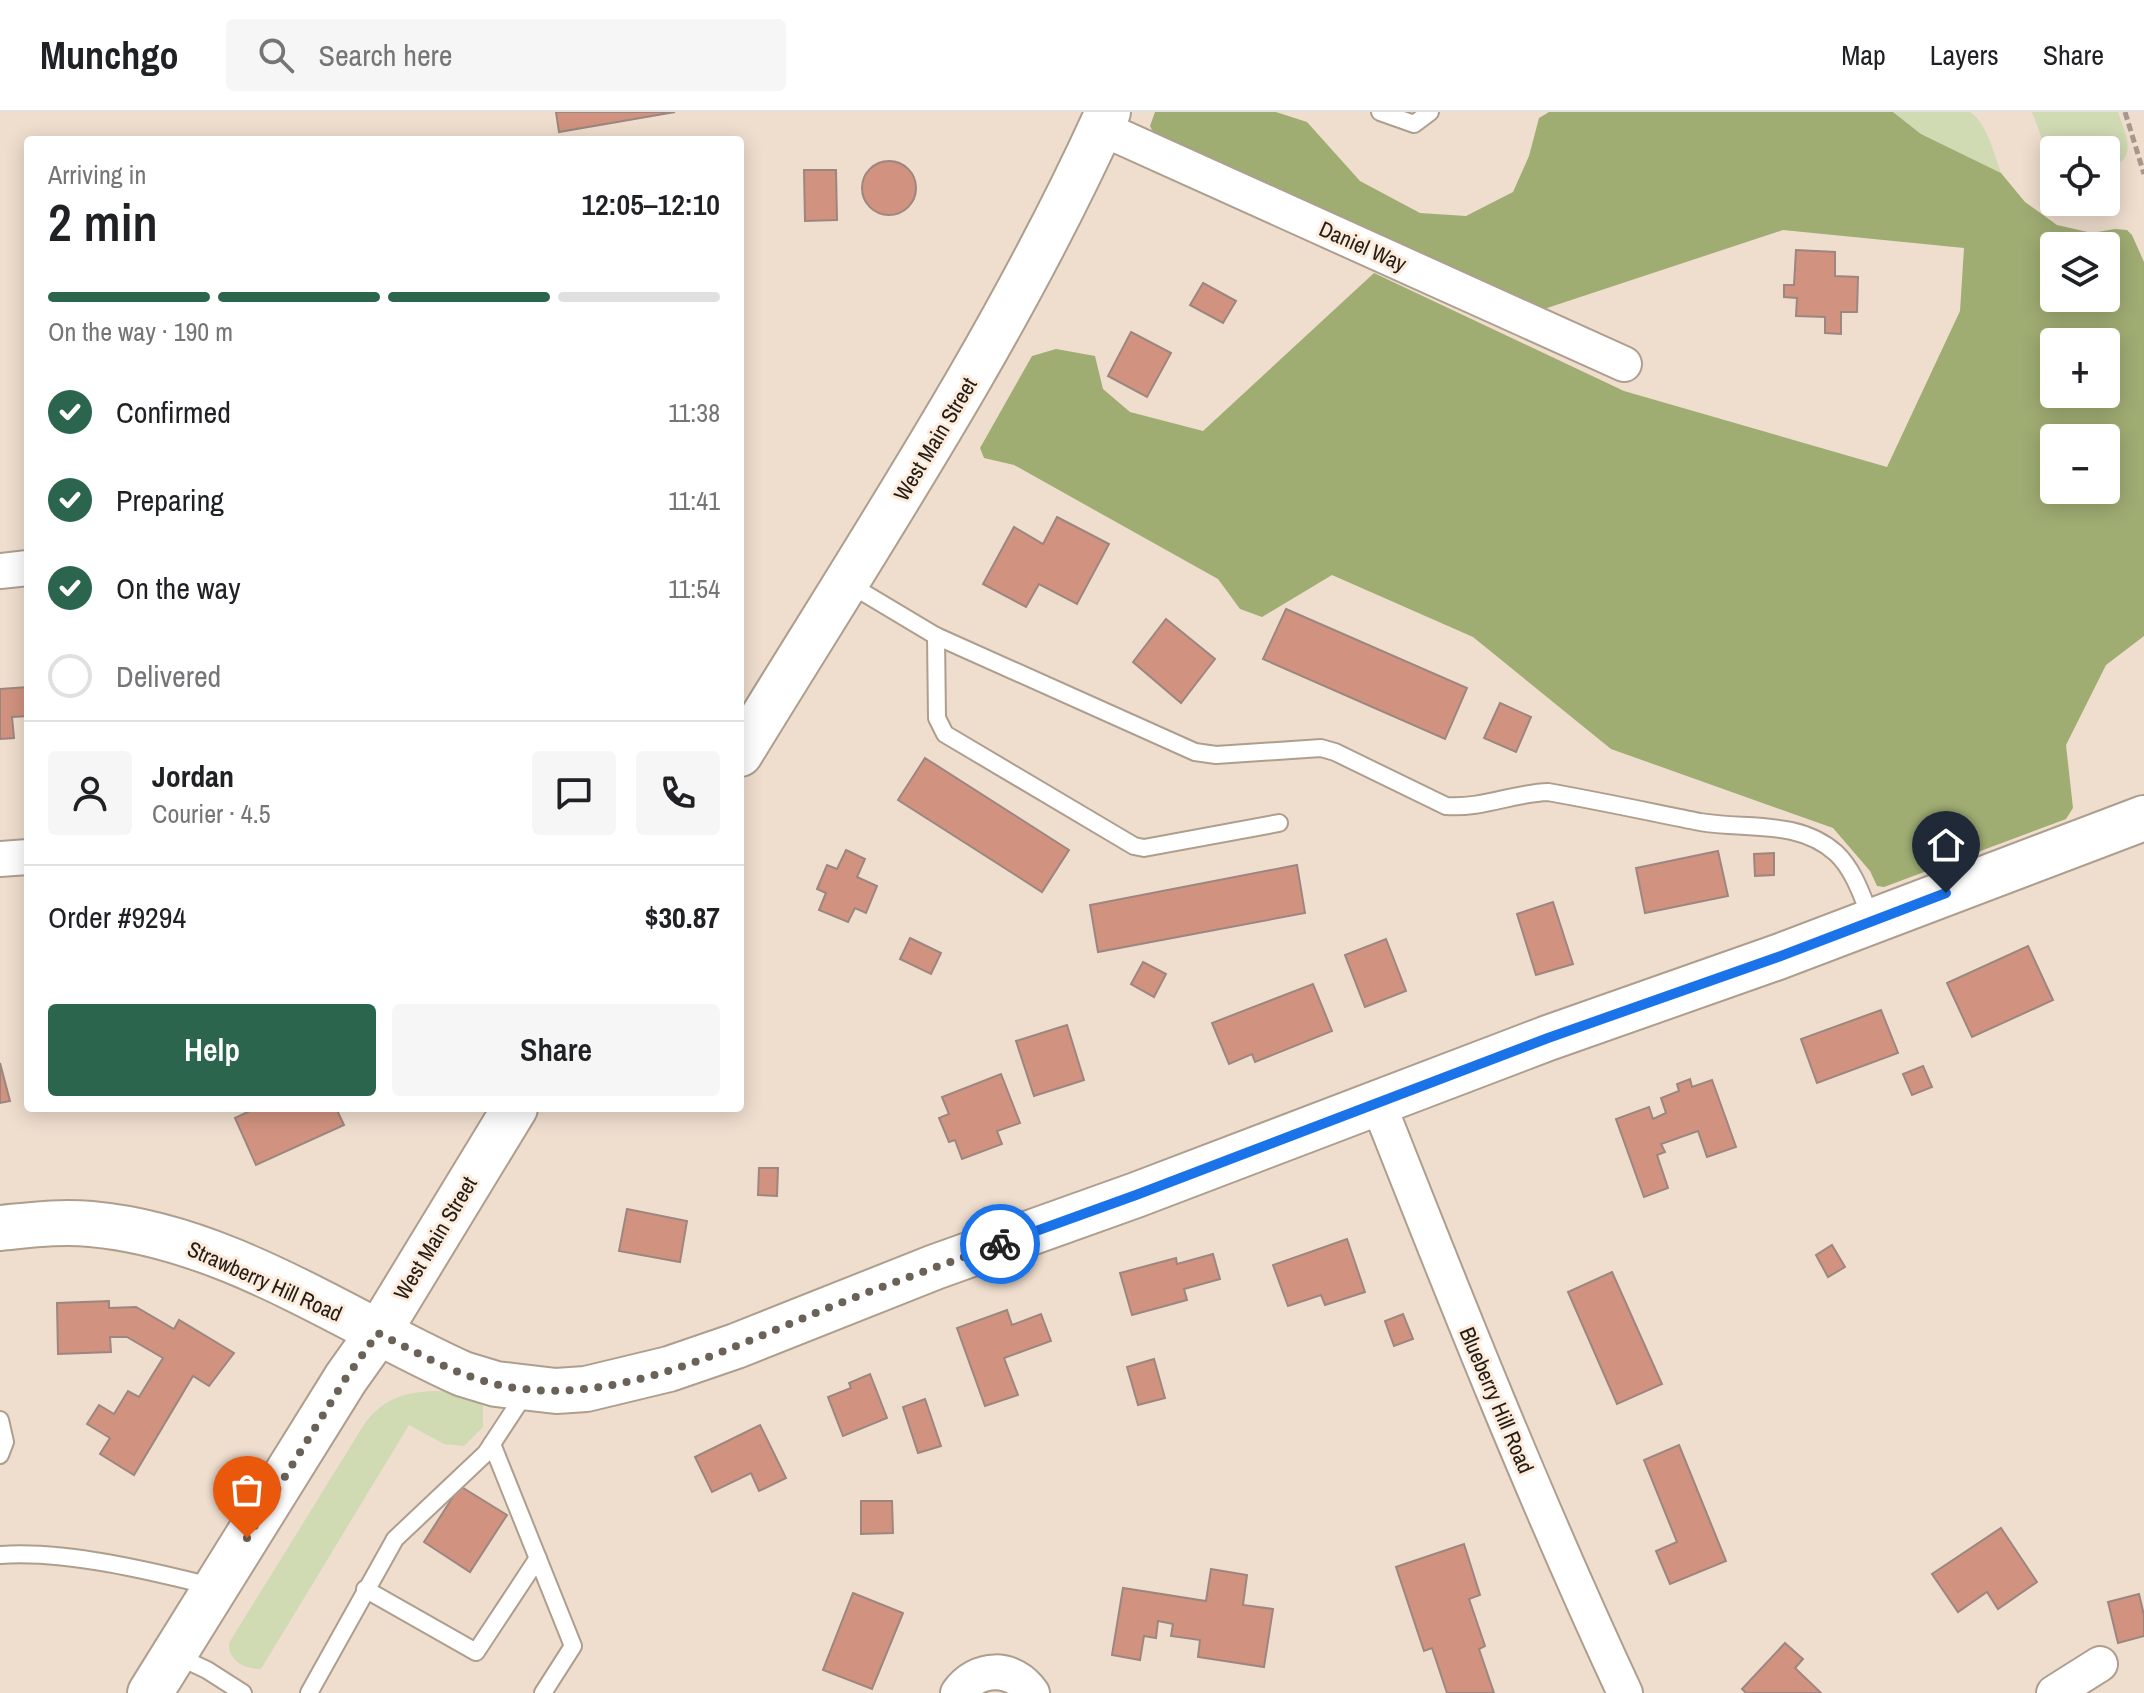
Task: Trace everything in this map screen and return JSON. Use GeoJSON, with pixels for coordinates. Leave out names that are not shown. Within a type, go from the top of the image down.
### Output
{"type":"FeatureCollection","features":[{"type":"Feature","properties":{"kind":"main road","name":"West Main Street"},"geometry":{"type":"LineString","coordinates":[[744,748],[994,338],[1065,204],[1104,120]]}},
{"type":"Feature","properties":{"kind":"main road","name":"Strawberry Hill Road"},"geometry":{"type":"LineString","coordinates":[[0,1228],[39,1222],[93,1224],[163,1237],[239,1265],[463,1374],[528,1389],[586,1389],[669,1369],[1548,1038],[1873,922],[2144,818]]}},
{"type":"Feature","properties":{"kind":"main road","name":"West Main Street"},"geometry":{"type":"LineString","coordinates":[[150,1693],[346,1378],[378,1333],[513,1112]]}},
{"type":"Feature","properties":{"kind":"street","name":"Daniel Way"},"geometry":{"type":"LineString","coordinates":[[1104,120],[1624,364]]}},
{"type":"Feature","properties":{"kind":"street"},"geometry":{"type":"LineString","coordinates":[[0,571],[24,568]]}},
{"type":"Feature","properties":{"kind":"street"},"geometry":{"type":"LineString","coordinates":[[0,859],[24,857]]}},
{"type":"Feature","properties":{"kind":"street","name":"Blueberry Hill Road"},"geometry":{"type":"LineString","coordinates":[[1378,1103],[1564,1560],[1625,1693]]}},
{"type":"Feature","properties":{"kind":"street"},"geometry":{"type":"LineString","coordinates":[[2054,1693],[2100,1664]]}},
{"type":"Feature","properties":{"kind":"street"},"geometry":{"type":"LineString","coordinates":[[958,1693],[973,1678],[1000,1672],[1017,1678],[1032,1693]]}},
{"type":"Feature","properties":{"kind":"lane"},"geometry":{"type":"LineString","coordinates":[[1380,112],[1414,124],[1430,112]]}},
{"type":"Feature","properties":{"kind":"lane"},"geometry":{"type":"LineString","coordinates":[[847,583],[936,636],[1195,752],[1216,755],[1321,748],[1446,806],[1463,807],[1528,793],[1548,792],[1704,822],[1763,825],[1814,839],[1837,854],[1855,879],[1873,922]]}},
{"type":"Feature","properties":{"kind":"lane"},"geometry":{"type":"LineString","coordinates":[[936,636],[937,718],[945,734],[1134,846],[1144,848],[1279,823]]}},
{"type":"Feature","properties":{"kind":"lane"},"geometry":{"type":"LineString","coordinates":[[314,1691],[365,1589],[395,1539],[486,1453],[528,1389]]}},
{"type":"Feature","properties":{"kind":"lane"},"geometry":{"type":"LineString","coordinates":[[0,1420],[5,1442],[0,1455]]}},
{"type":"Feature","properties":{"kind":"lane"},"geometry":{"type":"LineString","coordinates":[[492,1444],[573,1646],[543,1693]]}},
{"type":"Feature","properties":{"kind":"lane"},"geometry":{"type":"LineString","coordinates":[[0,1555],[22,1553],[122,1566],[216,1587]]}},
{"type":"Feature","properties":{"kind":"lane"},"geometry":{"type":"LineString","coordinates":[[365,1589],[476,1652],[538,1558]]}},
{"type":"Feature","properties":{"kind":"lane"},"geometry":{"type":"LineString","coordinates":[[174,1655],[207,1670],[243,1693]]}},
{"type":"Feature","properties":{"kind":"path"},"geometry":{"type":"LineString","coordinates":[[2125,112],[2144,174]]}},
{"type":"Feature","properties":{"kind":"green space"},"geometry":{"type":"Polygon","coordinates":[[[1155,112],[1276,112],[1307,122],[1360,181],[1420,213],[1466,216],[1513,192],[1529,156],[1539,118],[1549,112],[1893,112],[1921,134],[2001,173],[2040,216],[2057,225],[2088,232],[2040,232],[2040,312],[2120,312],[2120,232],[2098,232],[2127,230],[2144,262],[2144,636],[2106,665],[2066,745],[2073,808],[2066,819],[1884,887],[1877,886],[1870,871],[1833,828],[1611,749],[1473,637],[1332,575],[1262,617],[1240,609],[1218,579],[1014,465],[984,458],[980,448],[1032,356],[1056,349],[1095,356],[1103,389],[1130,412],[1203,431],[1374,273],[1624,391],[1887,467],[1960,311],[1964,248],[1783,230],[1538,311],[1155,136],[1150,126],[1155,112]]]}},
{"type":"Feature","properties":{"kind":"green space"},"geometry":{"type":"Polygon","coordinates":[[[1893,112],[1970,112],[1985,131],[2001,173],[1921,134],[1893,112]]]}},
{"type":"Feature","properties":{"kind":"green space"},"geometry":{"type":"Polygon","coordinates":[[[2032,112],[2118,112],[2127,138],[2127,153],[2120,162],[2120,136],[2041,136],[2032,112]]]}},
{"type":"Feature","properties":{"kind":"green space"},"geometry":{"type":"Polygon","coordinates":[[[441,1379],[483,1403],[483,1427],[464,1446],[444,1444],[409,1425],[261,1669],[239,1663],[231,1655],[229,1643],[365,1423],[381,1407],[399,1397],[442,1391],[441,1379]]]}},
{"type":"Feature","properties":{"kind":"building"},"geometry":{"type":"Polygon","coordinates":[[[556,112],[675,112],[559,132],[556,112]]]}},
{"type":"Feature","properties":{"kind":"building"},"geometry":{"type":"Polygon","coordinates":[[[889,161],[908,169],[916,188],[908,207],[889,215],[870,207],[862,188],[870,169],[889,161]]]}},
{"type":"Feature","properties":{"kind":"building"},"geometry":{"type":"Polygon","coordinates":[[[804,170],[836,170],[837,220],[805,221],[804,170]]]}},
{"type":"Feature","properties":{"kind":"building"},"geometry":{"type":"Polygon","coordinates":[[[1796,250],[1835,252],[1835,276],[1858,277],[1857,312],[1841,312],[1841,334],[1825,333],[1825,317],[1796,316],[1797,298],[1784,297],[1784,285],[1794,285],[1796,250]]]}},
{"type":"Feature","properties":{"kind":"building"},"geometry":{"type":"Polygon","coordinates":[[[1203,283],[1236,301],[1223,323],[1190,305],[1203,283]]]}},
{"type":"Feature","properties":{"kind":"building"},"geometry":{"type":"Polygon","coordinates":[[[1131,332],[1171,353],[1147,397],[1108,376],[1131,332]]]}},
{"type":"Feature","properties":{"kind":"building"},"geometry":{"type":"Polygon","coordinates":[[[1057,517],[1109,544],[1077,604],[1039,584],[1026,607],[983,584],[1014,527],[1043,544],[1057,517]]]}},
{"type":"Feature","properties":{"kind":"building"},"geometry":{"type":"Polygon","coordinates":[[[1286,609],[1467,688],[1445,739],[1263,659],[1286,609]]]}},
{"type":"Feature","properties":{"kind":"building"},"geometry":{"type":"Polygon","coordinates":[[[1166,619],[1215,659],[1181,703],[1133,662],[1166,619]]]}},
{"type":"Feature","properties":{"kind":"building"},"geometry":{"type":"Polygon","coordinates":[[[24,687],[24,716],[12,717],[14,738],[0,739],[0,689],[24,687]]]}},
{"type":"Feature","properties":{"kind":"building"},"geometry":{"type":"Polygon","coordinates":[[[1500,703],[1531,717],[1516,752],[1484,738],[1500,703]]]}},
{"type":"Feature","properties":{"kind":"building"},"geometry":{"type":"Polygon","coordinates":[[[925,758],[1069,850],[1042,892],[898,800],[925,758]]]}},
{"type":"Feature","properties":{"kind":"building"},"geometry":{"type":"Polygon","coordinates":[[[846,850],[865,859],[857,877],[877,886],[866,913],[855,908],[848,922],[819,910],[826,893],[817,889],[827,865],[837,869],[846,850]]]}},
{"type":"Feature","properties":{"kind":"building"},"geometry":{"type":"Polygon","coordinates":[[[1718,851],[1728,896],[1645,913],[1636,868],[1718,851]]]}},
{"type":"Feature","properties":{"kind":"building"},"geometry":{"type":"Polygon","coordinates":[[[1774,853],[1774,875],[1755,876],[1754,854],[1774,853]]]}},
{"type":"Feature","properties":{"kind":"building"},"geometry":{"type":"Polygon","coordinates":[[[1297,865],[1305,913],[1098,952],[1090,905],[1297,865]]]}},
{"type":"Feature","properties":{"kind":"building"},"geometry":{"type":"Polygon","coordinates":[[[1553,902],[1573,964],[1536,975],[1517,914],[1553,902]]]}},
{"type":"Feature","properties":{"kind":"building"},"geometry":{"type":"Polygon","coordinates":[[[910,938],[941,953],[931,974],[900,959],[910,938]]]}},
{"type":"Feature","properties":{"kind":"building"},"geometry":{"type":"Polygon","coordinates":[[[1386,939],[1406,991],[1365,1007],[1345,955],[1386,939]]]}},
{"type":"Feature","properties":{"kind":"building"},"geometry":{"type":"Polygon","coordinates":[[[2028,946],[2053,1000],[1972,1037],[1947,983],[2028,946]]]}},
{"type":"Feature","properties":{"kind":"building"},"geometry":{"type":"Polygon","coordinates":[[[1143,962],[1166,974],[1154,997],[1131,984],[1143,962]]]}},
{"type":"Feature","properties":{"kind":"building"},"geometry":{"type":"Polygon","coordinates":[[[1313,984],[1332,1031],[1255,1062],[1252,1054],[1229,1064],[1212,1023],[1313,984]]]}},
{"type":"Feature","properties":{"kind":"building"},"geometry":{"type":"Polygon","coordinates":[[[1881,1010],[1898,1053],[1817,1083],[1801,1039],[1881,1010]]]}},
{"type":"Feature","properties":{"kind":"building"},"geometry":{"type":"Polygon","coordinates":[[[1067,1025],[1084,1080],[1034,1096],[1016,1041],[1067,1025]]]}},
{"type":"Feature","properties":{"kind":"building"},"geometry":{"type":"Polygon","coordinates":[[[0,1063],[10,1101],[0,1103],[0,1063]]]}},
{"type":"Feature","properties":{"kind":"building"},"geometry":{"type":"Polygon","coordinates":[[[1923,1066],[1932,1087],[1912,1095],[1903,1074],[1923,1066]]]}},
{"type":"Feature","properties":{"kind":"building"},"geometry":{"type":"Polygon","coordinates":[[[1001,1074],[1020,1123],[997,1131],[1002,1144],[962,1159],[955,1140],[949,1142],[939,1118],[949,1114],[942,1097],[1001,1074]]]}},
{"type":"Feature","properties":{"kind":"building"},"geometry":{"type":"Polygon","coordinates":[[[1690,1079],[1692,1087],[1712,1080],[1736,1147],[1707,1157],[1698,1131],[1661,1144],[1665,1152],[1657,1155],[1668,1188],[1644,1197],[1616,1119],[1649,1107],[1653,1119],[1666,1113],[1661,1098],[1679,1091],[1677,1084],[1690,1079]]]}},
{"type":"Feature","properties":{"kind":"building"},"geometry":{"type":"Polygon","coordinates":[[[248,1112],[338,1112],[344,1125],[256,1165],[235,1118],[248,1112]]]}},
{"type":"Feature","properties":{"kind":"building"},"geometry":{"type":"Polygon","coordinates":[[[759,1168],[778,1168],[777,1196],[758,1195],[759,1168]]]}},
{"type":"Feature","properties":{"kind":"building"},"geometry":{"type":"Polygon","coordinates":[[[627,1209],[687,1221],[680,1262],[619,1251],[627,1209]]]}},
{"type":"Feature","properties":{"kind":"building"},"geometry":{"type":"Polygon","coordinates":[[[1347,1239],[1365,1292],[1325,1305],[1321,1295],[1288,1306],[1273,1265],[1347,1239]]]}},
{"type":"Feature","properties":{"kind":"building"},"geometry":{"type":"Polygon","coordinates":[[[1832,1245],[1845,1267],[1828,1277],[1816,1255],[1832,1245]]]}},
{"type":"Feature","properties":{"kind":"building"},"geometry":{"type":"Polygon","coordinates":[[[1213,1254],[1220,1279],[1184,1289],[1187,1300],[1132,1315],[1120,1273],[1176,1258],[1177,1264],[1213,1254]]]}},
{"type":"Feature","properties":{"kind":"building"},"geometry":{"type":"Polygon","coordinates":[[[1612,1272],[1662,1384],[1617,1404],[1568,1292],[1612,1272]]]}},
{"type":"Feature","properties":{"kind":"building"},"geometry":{"type":"Polygon","coordinates":[[[109,1301],[109,1308],[136,1307],[174,1329],[179,1320],[234,1353],[209,1386],[193,1376],[134,1475],[100,1454],[110,1438],[87,1424],[99,1405],[114,1414],[128,1391],[139,1397],[163,1358],[127,1337],[110,1337],[111,1352],[58,1354],[57,1303],[109,1301]]]}},
{"type":"Feature","properties":{"kind":"building"},"geometry":{"type":"Polygon","coordinates":[[[1007,1310],[1012,1325],[1041,1314],[1051,1341],[1004,1358],[1018,1395],[985,1406],[957,1328],[1007,1310]]]}},
{"type":"Feature","properties":{"kind":"building"},"geometry":{"type":"Polygon","coordinates":[[[1403,1314],[1413,1339],[1394,1346],[1385,1321],[1403,1314]]]}},
{"type":"Feature","properties":{"kind":"building"},"geometry":{"type":"Polygon","coordinates":[[[1154,1359],[1165,1398],[1138,1405],[1127,1367],[1154,1359]]]}},
{"type":"Feature","properties":{"kind":"building"},"geometry":{"type":"Polygon","coordinates":[[[870,1374],[887,1418],[843,1436],[828,1397],[851,1388],[849,1383],[870,1374]]]}},
{"type":"Feature","properties":{"kind":"building"},"geometry":{"type":"Polygon","coordinates":[[[925,1399],[941,1446],[918,1453],[903,1407],[925,1399]]]}},
{"type":"Feature","properties":{"kind":"building"},"geometry":{"type":"Polygon","coordinates":[[[760,1425],[786,1478],[759,1491],[751,1473],[712,1492],[695,1457],[760,1425]]]}},
{"type":"Feature","properties":{"kind":"building"},"geometry":{"type":"Polygon","coordinates":[[[1679,1445],[1726,1561],[1670,1584],[1656,1551],[1677,1542],[1644,1460],[1679,1445]]]}},
{"type":"Feature","properties":{"kind":"building"},"geometry":{"type":"Polygon","coordinates":[[[460,1486],[507,1515],[470,1572],[424,1542],[460,1486]]]}},
{"type":"Feature","properties":{"kind":"building"},"geometry":{"type":"Polygon","coordinates":[[[861,1501],[892,1501],[893,1533],[861,1534],[861,1501]]]}},
{"type":"Feature","properties":{"kind":"building"},"geometry":{"type":"Polygon","coordinates":[[[2001,1528],[2037,1582],[1998,1609],[1987,1592],[1958,1612],[1932,1574],[2001,1528]]]}},
{"type":"Feature","properties":{"kind":"building"},"geometry":{"type":"Polygon","coordinates":[[[1464,1544],[1480,1595],[1469,1599],[1485,1646],[1479,1649],[1494,1693],[1447,1693],[1432,1648],[1424,1651],[1396,1567],[1464,1544]]]}},
{"type":"Feature","properties":{"kind":"building"},"geometry":{"type":"Polygon","coordinates":[[[1211,1569],[1247,1575],[1243,1605],[1273,1609],[1264,1667],[1198,1657],[1200,1640],[1171,1636],[1173,1624],[1158,1621],[1156,1638],[1144,1636],[1140,1660],[1112,1655],[1123,1588],[1206,1601],[1211,1569]]]}},
{"type":"Feature","properties":{"kind":"building"},"geometry":{"type":"Polygon","coordinates":[[[853,1593],[903,1613],[872,1689],[823,1670],[853,1593]]]}},
{"type":"Feature","properties":{"kind":"building"},"geometry":{"type":"Polygon","coordinates":[[[2139,1594],[2144,1615],[2144,1636],[2118,1643],[2108,1602],[2139,1594]]]}},
{"type":"Feature","properties":{"kind":"building"},"geometry":{"type":"Polygon","coordinates":[[[1785,1643],[1803,1659],[1795,1668],[1821,1693],[1746,1693],[1742,1689],[1785,1643]]]}},
{"type":"Feature","properties":{"kind":"way so far"},"geometry":{"type":"LineString","coordinates":[[247,1538],[346,1378],[378,1333],[463,1374],[496,1384],[556,1391],[586,1389],[645,1377],[736,1346],[1000,1244]]}},
{"type":"Feature","properties":{"kind":"route"},"geometry":{"type":"LineString","coordinates":[[1000,1244],[1548,1038],[1778,957],[1946,893]]}}]}
